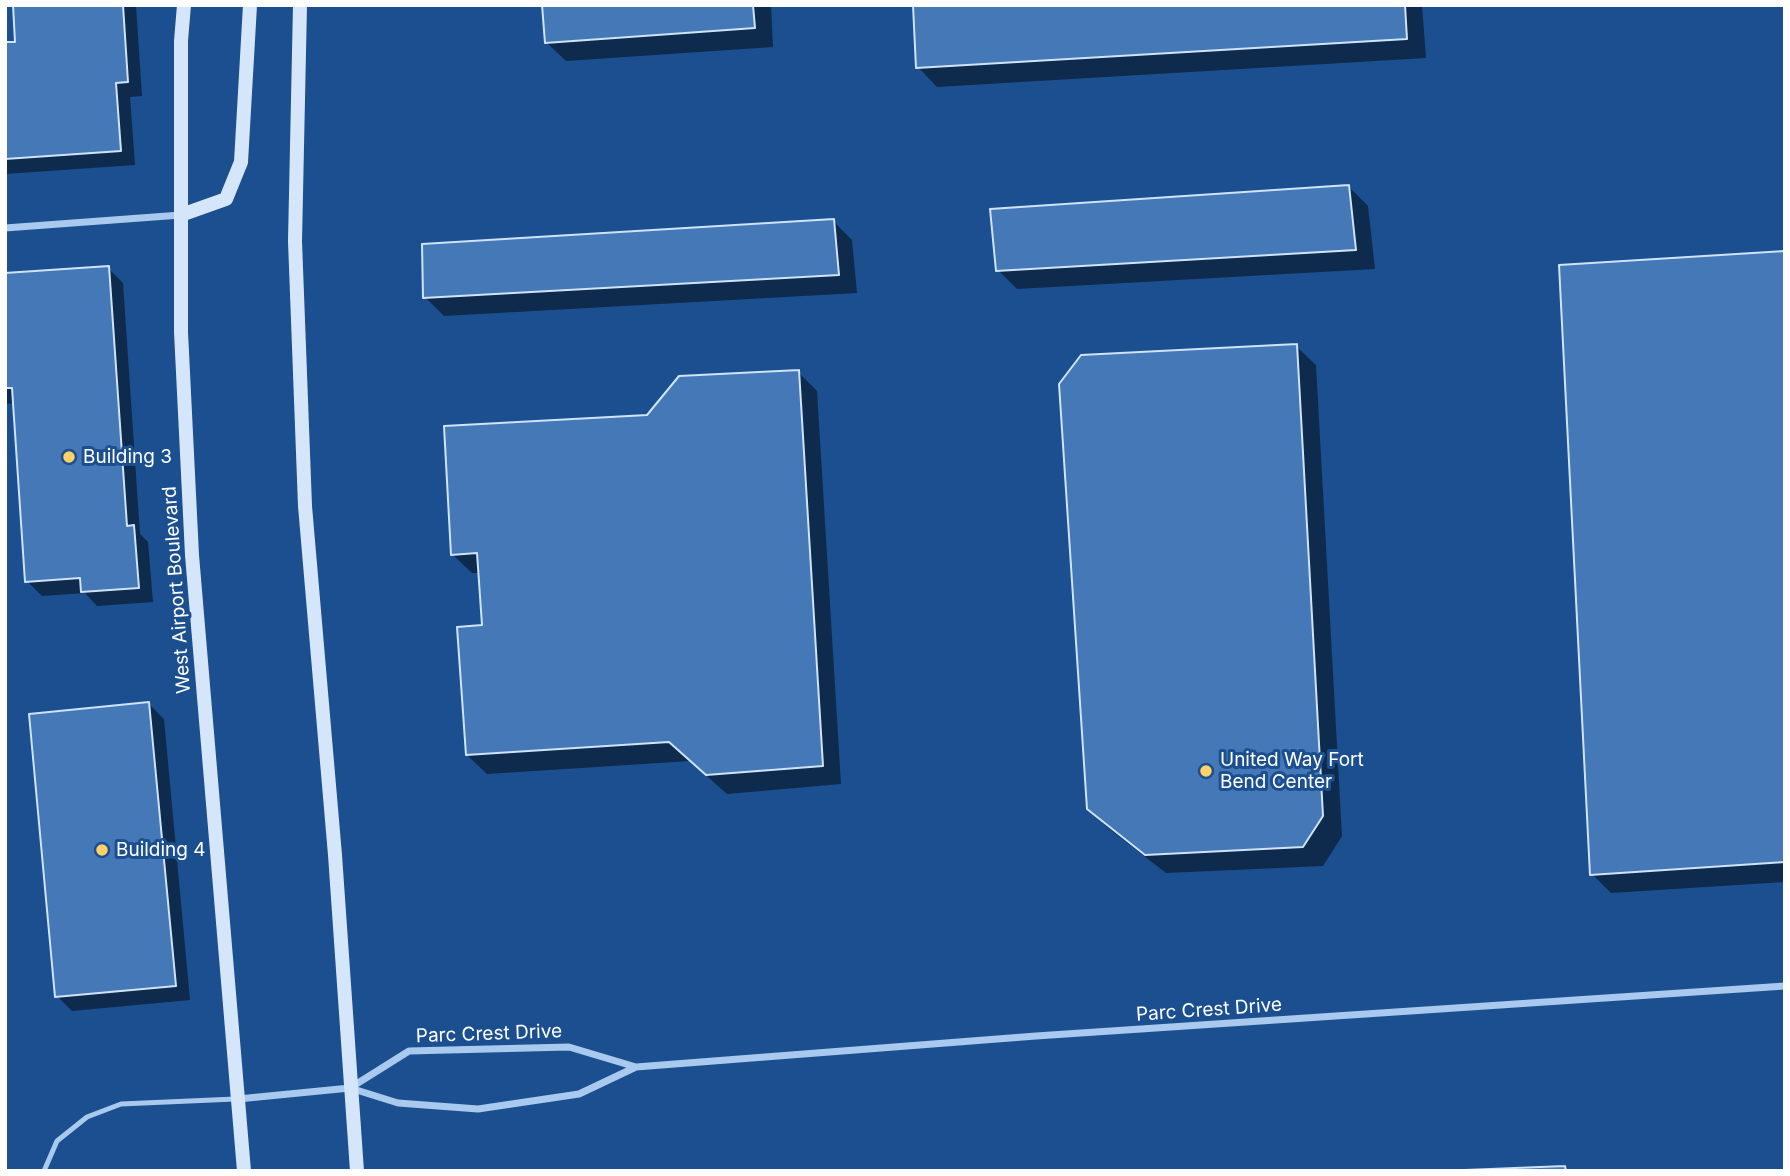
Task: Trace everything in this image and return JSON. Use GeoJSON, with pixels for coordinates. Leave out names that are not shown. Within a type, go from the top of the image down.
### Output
{"type":"FeatureCollection","features":[{"type":"Feature","properties":{"kind":"main road","name":"West Airport Boulevard"},"geometry":{"type":"LineString","coordinates":[[184,5],[181,41],[181,332],[192,555],[244,1171]]}},
{"type":"Feature","properties":{"kind":"main road"},"geometry":{"type":"LineString","coordinates":[[181,215],[226,200],[241,162],[250,5]]}},
{"type":"Feature","properties":{"kind":"main road"},"geometry":{"type":"LineString","coordinates":[[300,5],[295,241],[304,492],[335,855],[357,1171]]}},
{"type":"Feature","properties":{"kind":"street"},"geometry":{"type":"LineString","coordinates":[[5,228],[181,215]]}},
{"type":"Feature","properties":{"kind":"street","name":"Parc Crest Drive"},"geometry":{"type":"LineString","coordinates":[[238,1099],[350,1088],[398,1103],[478,1109],[579,1094],[636,1067],[1036,1036],[1785,986]]}},
{"type":"Feature","properties":{"kind":"street","name":"Parc Crest Drive"},"geometry":{"type":"LineString","coordinates":[[350,1088],[409,1051],[569,1046],[636,1067]]}},
{"type":"Feature","properties":{"kind":"lane"},"geometry":{"type":"LineString","coordinates":[[44,1171],[57,1141],[86,1117],[121,1104],[238,1099]]}},
{"type":"Feature","properties":{"kind":"building"},"geometry":{"type":"Polygon","coordinates":[[[13,5],[123,5],[128,82],[116,83],[121,151],[5,159],[5,42],[15,42],[13,5]]]}},
{"type":"Feature","properties":{"kind":"building"},"geometry":{"type":"Polygon","coordinates":[[[542,5],[753,5],[755,28],[545,43],[542,5]]]}},
{"type":"Feature","properties":{"kind":"building"},"geometry":{"type":"Polygon","coordinates":[[[913,5],[1405,5],[1407,39],[916,68],[913,5]]]}},
{"type":"Feature","properties":{"kind":"building"},"geometry":{"type":"Polygon","coordinates":[[[1349,185],[1356,250],[996,271],[990,209],[1349,185]]]}},
{"type":"Feature","properties":{"kind":"building"},"geometry":{"type":"Polygon","coordinates":[[[834,219],[839,275],[423,298],[422,244],[834,219]]]}},
{"type":"Feature","properties":{"kind":"building"},"geometry":{"type":"Polygon","coordinates":[[[1785,251],[1785,862],[1590,875],[1559,265],[1785,251]]]}},
{"type":"Feature","properties":{"kind":"building","name":"Building 3"},"geometry":{"type":"Polygon","coordinates":[[[109,266],[127,526],[134,525],[139,588],[81,592],[80,578],[25,582],[12,388],[5,388],[5,273],[109,266]]]}},
{"type":"Feature","properties":{"kind":"building"},"geometry":{"type":"Polygon","coordinates":[[[1297,344],[1323,816],[1303,847],[1145,855],[1087,809],[1059,384],[1081,355],[1297,344]]]}},
{"type":"Feature","properties":{"kind":"building"},"geometry":{"type":"Polygon","coordinates":[[[799,370],[823,766],[706,775],[669,742],[466,755],[457,627],[482,625],[477,553],[451,555],[444,426],[647,415],[679,376],[799,370]]]}},
{"type":"Feature","properties":{"kind":"building","name":"Building 4"},"geometry":{"type":"Polygon","coordinates":[[[149,702],[176,986],[55,997],[29,714],[149,702]]]}},
{"type":"Feature","properties":{"kind":"building"},"geometry":{"type":"Polygon","coordinates":[[[1565,1166],[1566,1171],[1440,1171],[1565,1166]]]}},
{"type":"Feature","properties":{"kind":"place","name":"Building 3"},"geometry":{"type":"Point","coordinates":[69,457]}},
{"type":"Feature","properties":{"kind":"place","name":"United Way Fort Bend Center"},"geometry":{"type":"Point","coordinates":[1206,771]}},
{"type":"Feature","properties":{"kind":"place","name":"Building 4"},"geometry":{"type":"Point","coordinates":[102,850]}}]}
